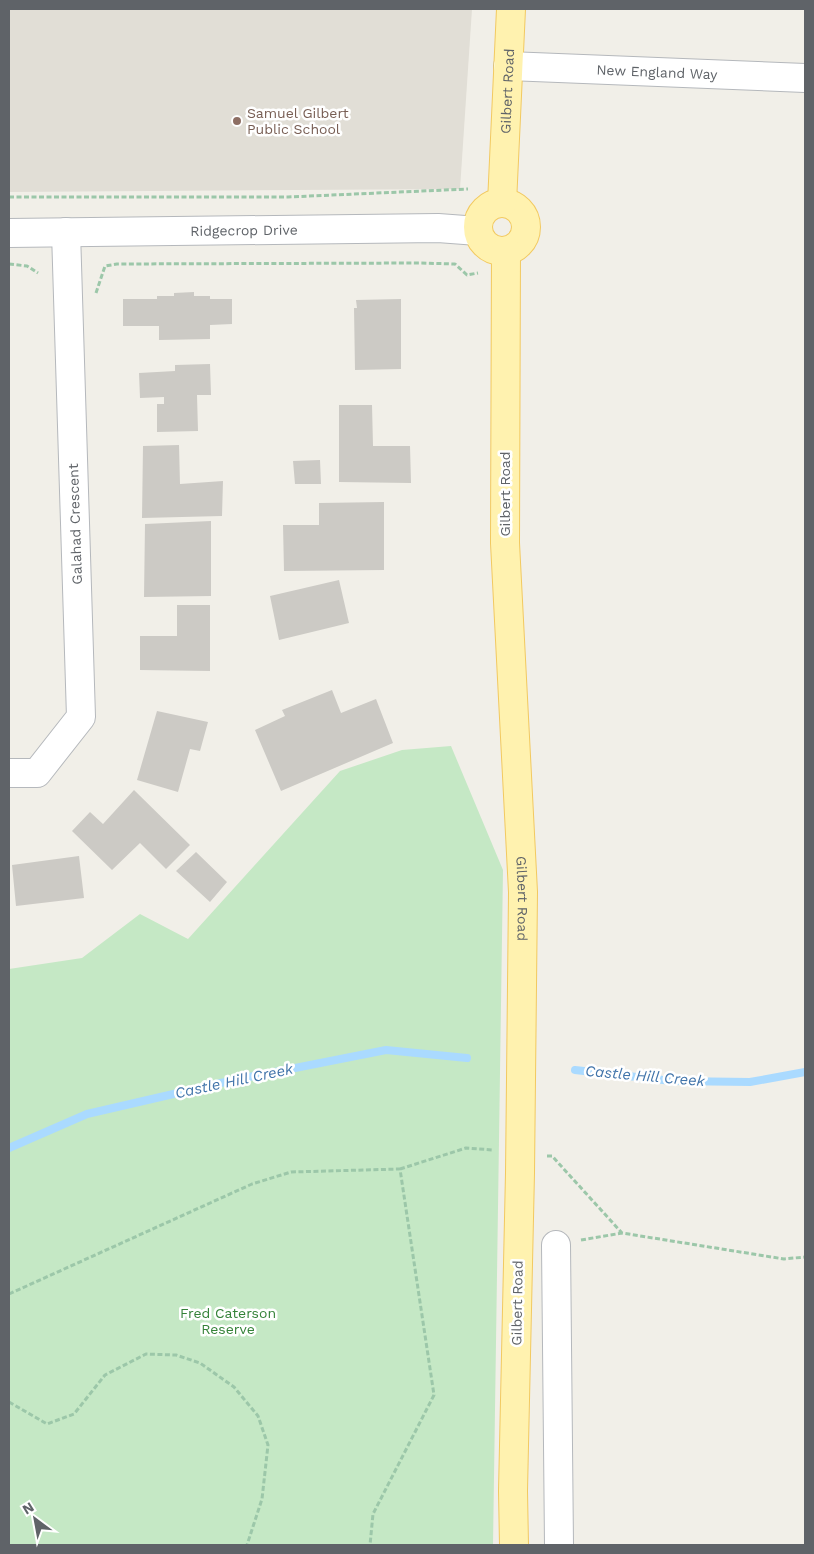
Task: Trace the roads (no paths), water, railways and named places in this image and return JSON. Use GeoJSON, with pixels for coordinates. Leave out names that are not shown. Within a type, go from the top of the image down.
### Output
{"type":"FeatureCollection","features":[{"type":"Feature","properties":{"kind":"main road","name":"Gilbert Road"},"geometry":{"type":"LineString","coordinates":[[502,202],[511,9]]}},
{"type":"Feature","properties":{"kind":"main road"},"geometry":{"type":"LineString","coordinates":[[502,202],[518,208],[524,215],[526,222],[524,239],[519,245],[510,250],[506,260],[497,251],[489,248],[481,239],[478,231],[479,218],[484,211],[502,202]]}},
{"type":"Feature","properties":{"kind":"main road","name":"Gilbert Road"},"geometry":{"type":"LineString","coordinates":[[506,260],[505,543],[523,892],[520,1173],[513,1491],[514,1545]]}},
{"type":"Feature","properties":{"kind":"street","name":"New England Way"},"geometry":{"type":"LineString","coordinates":[[508,66],[805,78]]}},
{"type":"Feature","properties":{"kind":"street","name":"Ridgecrop Drive"},"geometry":{"type":"LineString","coordinates":[[9,233],[438,228],[478,231]]}},
{"type":"Feature","properties":{"kind":"street","name":"Galahad Crescent"},"geometry":{"type":"LineString","coordinates":[[9,773],[37,773],[81,717],[66,232]]}},
{"type":"Feature","properties":{"kind":"street"},"geometry":{"type":"LineString","coordinates":[[556,1245],[559,1545]]}},
{"type":"Feature","properties":{"kind":"waterway","name":"Castle Hill Creek"},"geometry":{"type":"LineString","coordinates":[[9,1148],[87,1114],[234,1080],[386,1050],[467,1058]]}},
{"type":"Feature","properties":{"kind":"waterway","name":"Castle Hill Creek"},"geometry":{"type":"LineString","coordinates":[[575,1070],[672,1081],[750,1082],[805,1072]]}},
{"type":"Feature","properties":{"kind":"place","name":"Samuel Gilbert Public School"},"geometry":{"type":"Point","coordinates":[237,121]}},
{"type":"Feature","properties":{"kind":"park label","name":"Fred Caterson Reserve"},"geometry":{"type":"Point","coordinates":[228,1322]}}]}
